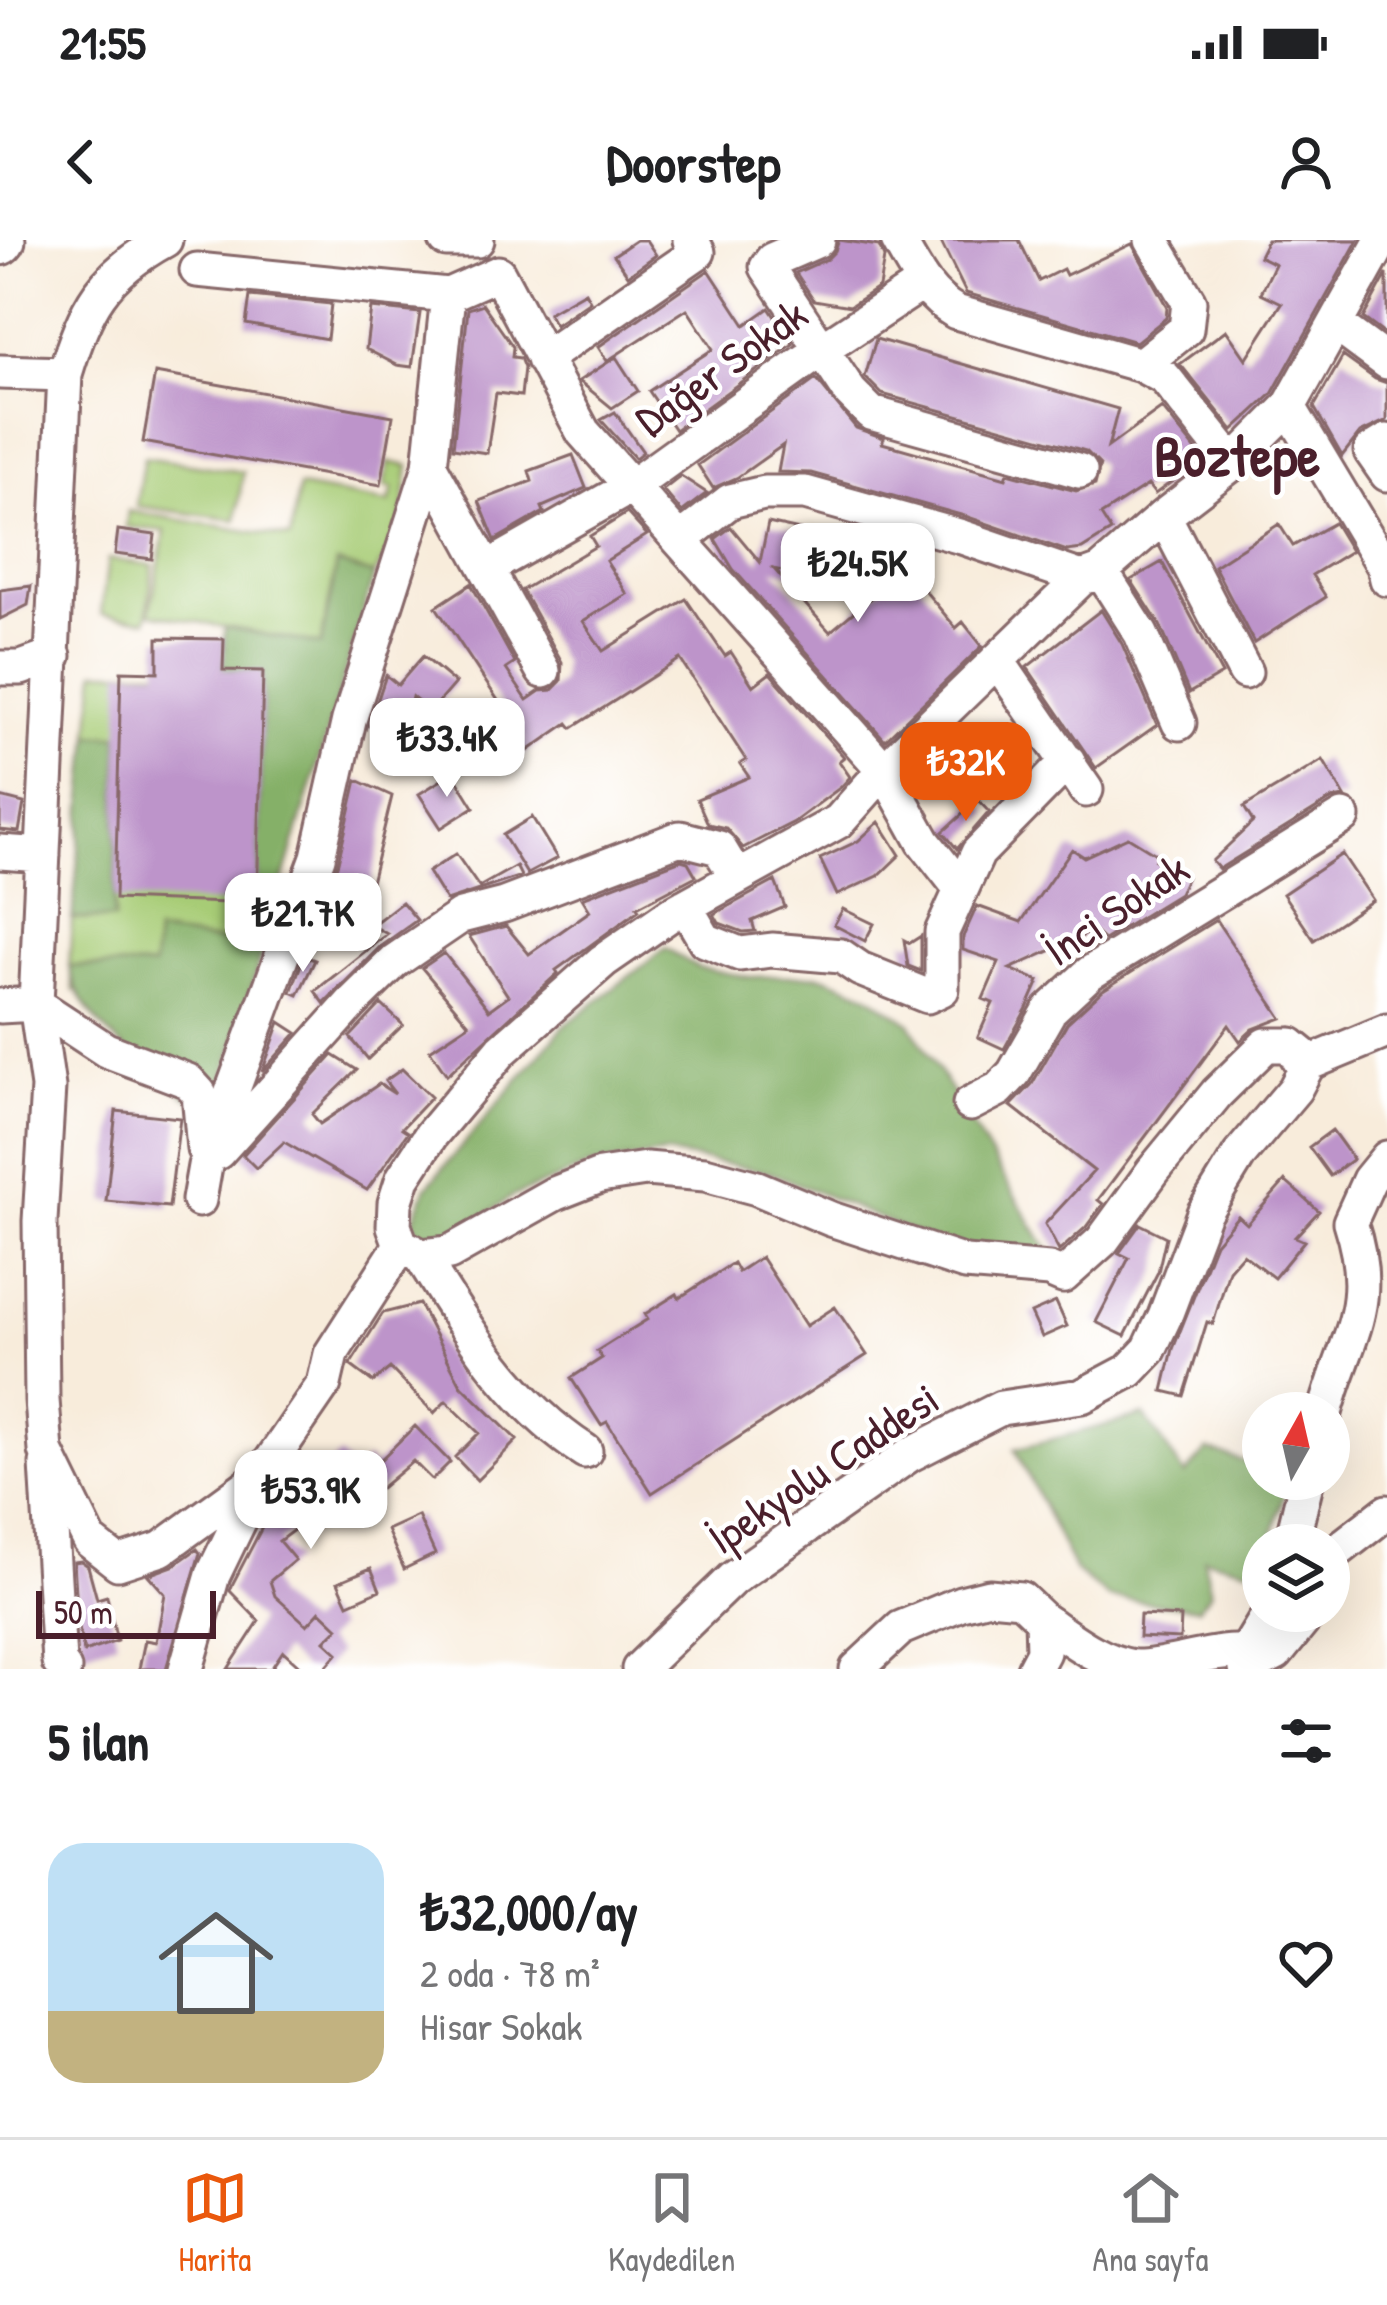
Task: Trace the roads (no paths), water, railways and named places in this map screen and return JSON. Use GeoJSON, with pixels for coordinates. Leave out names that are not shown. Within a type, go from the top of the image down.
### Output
{"type":"FeatureCollection","features":[{"type":"Feature","properties":{"kind":"street"},"geometry":{"type":"LineString","coordinates":[[64,1669],[58,1662],[42,1400],[40,1220],[48,1087],[36,1004],[65,374],[81,322],[104,286],[134,258],[165,240]]}},
{"type":"Feature","properties":{"kind":"street"},"geometry":{"type":"LineString","coordinates":[[446,240],[477,240]]}},
{"type":"Feature","properties":{"kind":"street"},"geometry":{"type":"LineString","coordinates":[[543,359],[698,252],[690,240]]}},
{"type":"Feature","properties":{"kind":"street"},"geometry":{"type":"LineString","coordinates":[[818,240],[772,260],[767,267],[850,392],[871,413],[1080,471]]}},
{"type":"Feature","properties":{"kind":"street"},"geometry":{"type":"LineString","coordinates":[[898,240],[923,284],[939,303],[956,312],[1141,365],[1165,378],[1232,463]]}},
{"type":"Feature","properties":{"kind":"street"},"geometry":{"type":"LineString","coordinates":[[1141,365],[1186,329],[1189,302],[1152,240]]}},
{"type":"Feature","properties":{"kind":"street"},"geometry":{"type":"LineString","coordinates":[[584,1451],[560,1436],[516,1393],[394,1226],[394,1203],[403,1178],[502,1050],[603,961],[685,906],[839,821],[884,770],[997,660],[1092,575],[1232,463],[1289,407],[1382,240]]}},
{"type":"Feature","properties":{"kind":"street"},"geometry":{"type":"LineString","coordinates":[[197,270],[448,295],[498,273],[583,432],[884,770],[924,842],[961,889]]}},
{"type":"Feature","properties":{"kind":"street","name":"Dağer Sokak"},"geometry":{"type":"LineString","coordinates":[[489,567],[632,486],[821,350],[923,284]]}},
{"type":"Feature","properties":{"kind":"street"},"geometry":{"type":"LineString","coordinates":[[199,1200],[205,1166],[318,857],[349,720],[430,466],[448,295]]}},
{"type":"Feature","properties":{"kind":"street"},"geometry":{"type":"LineString","coordinates":[[1337,325],[1387,362]]}},
{"type":"Feature","properties":{"kind":"street"},"geometry":{"type":"LineString","coordinates":[[0,372],[65,374]]}},
{"type":"Feature","properties":{"kind":"street"},"geometry":{"type":"LineString","coordinates":[[1289,407],[1387,579]]}},
{"type":"Feature","properties":{"kind":"street"},"geometry":{"type":"LineString","coordinates":[[1331,475],[1382,455]]}},
{"type":"Feature","properties":{"kind":"street"},"geometry":{"type":"LineString","coordinates":[[430,466],[543,671]]}},
{"type":"Feature","properties":{"kind":"street"},"geometry":{"type":"LineString","coordinates":[[680,540],[730,500],[764,493],[805,493],[1092,575],[1141,634],[1179,723]]}},
{"type":"Feature","properties":{"kind":"street"},"geometry":{"type":"LineString","coordinates":[[1164,516],[1245,672]]}},
{"type":"Feature","properties":{"kind":"street"},"geometry":{"type":"LineString","coordinates":[[0,668],[21,668],[54,656]]}},
{"type":"Feature","properties":{"kind":"street"},"geometry":{"type":"LineString","coordinates":[[997,660],[1086,790]]}},
{"type":"Feature","properties":{"kind":"street"},"geometry":{"type":"LineString","coordinates":[[685,906],[705,940],[740,954],[772,950],[842,956],[860,969],[927,996],[942,989],[942,932],[977,853],[1068,761]]}},
{"type":"Feature","properties":{"kind":"street","name":"İnci Sokak"},"geometry":{"type":"LineString","coordinates":[[970,1104],[999,1090],[1050,1010],[1090,974],[1343,817]]}},
{"type":"Feature","properties":{"kind":"street"},"geometry":{"type":"LineString","coordinates":[[205,1166],[395,961],[461,916],[524,898],[680,838],[718,848],[736,876]]}},
{"type":"Feature","properties":{"kind":"street"},"geometry":{"type":"LineString","coordinates":[[0,852],[43,855]]}},
{"type":"Feature","properties":{"kind":"street"},"geometry":{"type":"LineString","coordinates":[[0,1006],[36,1004],[106,1050],[188,1081],[199,1093],[205,1166]]}},
{"type":"Feature","properties":{"kind":"street"},"geometry":{"type":"LineString","coordinates":[[411,1251],[449,1253],[554,1194],[600,1176],[646,1169],[705,1174],[758,1188],[831,1219],[964,1263],[1049,1270],[1063,1276],[1102,1241],[1217,1093],[1266,1045],[1292,1045],[1312,1062],[1387,1031]]}},
{"type":"Feature","properties":{"kind":"street","name":"İpekyolu Caddesi"},"geometry":{"type":"LineString","coordinates":[[639,1669],[732,1579],[909,1455],[1000,1408],[1082,1396],[1129,1371],[1149,1350],[1204,1213],[1240,1154],[1295,1089],[1305,1070],[1292,1045]]}},
{"type":"Feature","properties":{"kind":"street"},"geometry":{"type":"LineString","coordinates":[[1332,1392],[1364,1287],[1361,1255],[1350,1222],[1369,1180],[1387,1158]]}},
{"type":"Feature","properties":{"kind":"street"},"geometry":{"type":"LineString","coordinates":[[186,1669],[213,1575],[260,1476],[324,1384],[331,1354],[411,1251]]}},
{"type":"Feature","properties":{"kind":"street"},"geometry":{"type":"LineString","coordinates":[[46,1450],[90,1540],[118,1563],[161,1549],[260,1476]]}},
{"type":"Feature","properties":{"kind":"street"},"geometry":{"type":"LineString","coordinates":[[1350,1541],[1387,1512]]}},
{"type":"Feature","properties":{"kind":"street"},"geometry":{"type":"LineString","coordinates":[[856,1669],[901,1628],[989,1596],[1021,1599],[1090,1652],[1137,1668],[1220,1651],[1248,1663],[1276,1654],[1294,1632]]}},
{"type":"Feature","properties":{"kind":"street"},"geometry":{"type":"LineString","coordinates":[[1034,1669],[1043,1652],[1042,1619]]}},
{"type":"Feature","properties":{"kind":"street"},"geometry":{"type":"LineString","coordinates":[[1248,1663],[1262,1632]]}},
{"type":"Feature","properties":{"kind":"district","name":"Boztepe"},"geometry":{"type":"Point","coordinates":[1237,456]}}]}
